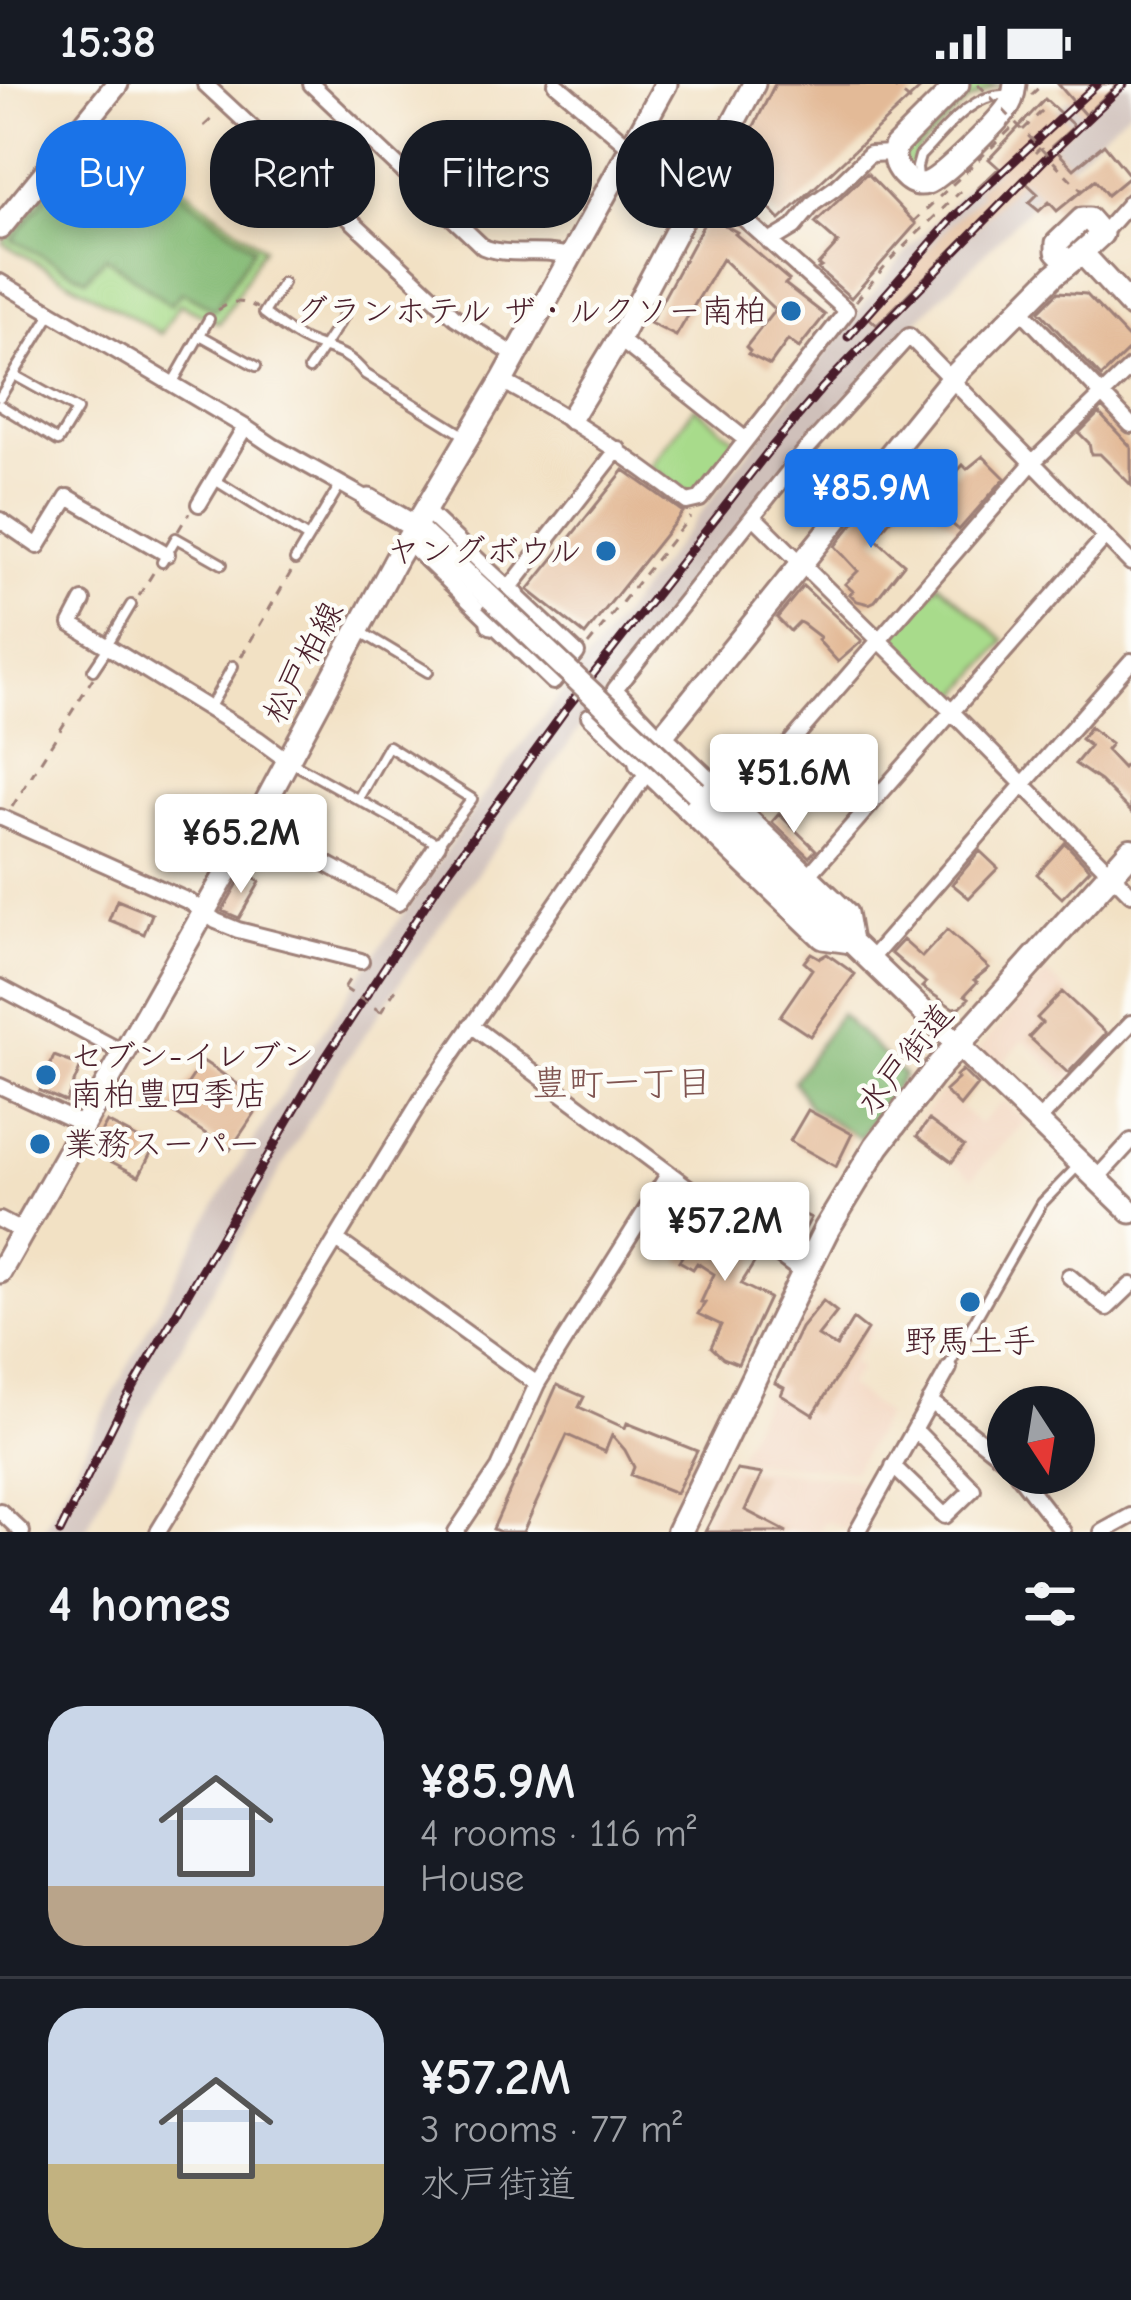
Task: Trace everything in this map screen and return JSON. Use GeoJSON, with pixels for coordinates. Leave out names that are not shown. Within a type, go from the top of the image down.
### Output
{"type":"FeatureCollection","features":[{"type":"Feature","properties":{"kind":"highway","name":"水戸街道"},"geometry":{"type":"LineString","coordinates":[[679,1532],[826,1230],[877,1146],[957,1045],[1131,851]]}},
{"type":"Feature","properties":{"kind":"street"},"geometry":{"type":"LineString","coordinates":[[0,228],[117,84]]}},
{"type":"Feature","properties":{"kind":"street"},"geometry":{"type":"LineString","coordinates":[[205,84],[455,316],[516,356]]}},
{"type":"Feature","properties":{"kind":"street"},"geometry":{"type":"LineString","coordinates":[[311,84],[483,247],[554,251],[571,257]]}},
{"type":"Feature","properties":{"kind":"street"},"geometry":{"type":"LineString","coordinates":[[556,84],[616,135]]}},
{"type":"Feature","properties":{"kind":"street","name":"松戸柏線"},"geometry":{"type":"LineString","coordinates":[[646,120],[666,84]]}},
{"type":"Feature","properties":{"kind":"street"},"geometry":{"type":"LineString","coordinates":[[735,120],[754,84]]}},
{"type":"Feature","properties":{"kind":"street"},"geometry":{"type":"LineString","coordinates":[[958,84],[900,140],[894,153],[899,171],[925,192],[1008,109],[1018,93]]}},
{"type":"Feature","properties":{"kind":"street"},"geometry":{"type":"LineString","coordinates":[[770,242],[794,227],[870,154],[894,153]]}},
{"type":"Feature","properties":{"kind":"street","name":"松戸柏線"},"geometry":{"type":"LineString","coordinates":[[0,1272],[616,175]]}},
{"type":"Feature","properties":{"kind":"street"},"geometry":{"type":"LineString","coordinates":[[158,1532],[394,1144],[661,736],[951,379],[1131,201]]}},
{"type":"Feature","properties":{"kind":"street"},"geometry":{"type":"LineString","coordinates":[[571,418],[678,228]]}},
{"type":"Feature","properties":{"kind":"street"},"geometry":{"type":"LineString","coordinates":[[502,381],[571,418],[687,502],[700,500],[847,311],[754,228]]}},
{"type":"Feature","properties":{"kind":"street"},"geometry":{"type":"LineString","coordinates":[[1076,258],[1131,306]]}},
{"type":"Feature","properties":{"kind":"street"},"geometry":{"type":"LineString","coordinates":[[0,282],[416,526],[577,653],[553,682],[492,623],[416,526]]}},
{"type":"Feature","properties":{"kind":"street"},"geometry":{"type":"LineString","coordinates":[[1020,309],[1131,425]]}},
{"type":"Feature","properties":{"kind":"street"},"geometry":{"type":"LineString","coordinates":[[851,942],[845,913],[615,689],[804,452],[909,336],[1131,563]]}},
{"type":"Feature","properties":{"kind":"street"},"geometry":{"type":"LineString","coordinates":[[619,339],[746,440]]}},
{"type":"Feature","properties":{"kind":"street"},"geometry":{"type":"LineString","coordinates":[[735,807],[1033,462],[1131,368]]}},
{"type":"Feature","properties":{"kind":"street"},"geometry":{"type":"LineString","coordinates":[[199,503],[245,427]]}},
{"type":"Feature","properties":{"kind":"street"},"geometry":{"type":"LineString","coordinates":[[492,623],[504,595],[618,449]]}},
{"type":"Feature","properties":{"kind":"street"},"geometry":{"type":"LineString","coordinates":[[3,528],[38,546],[68,497],[165,558]]}},
{"type":"Feature","properties":{"kind":"street"},"geometry":{"type":"LineString","coordinates":[[753,515],[1131,894]]}},
{"type":"Feature","properties":{"kind":"street"},"geometry":{"type":"LineString","coordinates":[[808,876],[1105,537]]}},
{"type":"Feature","properties":{"kind":"street"},"geometry":{"type":"LineString","coordinates":[[504,595],[696,792],[1131,1212]]}},
{"type":"Feature","properties":{"kind":"street"},"geometry":{"type":"LineString","coordinates":[[83,601],[71,625],[288,761]]}},
{"type":"Feature","properties":{"kind":"street"},"geometry":{"type":"LineString","coordinates":[[870,960],[1131,661]]}},
{"type":"Feature","properties":{"kind":"street"},"geometry":{"type":"LineString","coordinates":[[589,716],[824,938],[851,942]]}},
{"type":"Feature","properties":{"kind":"street"},"geometry":{"type":"LineString","coordinates":[[3,818],[190,902],[238,930],[361,961]]}},
{"type":"Feature","properties":{"kind":"street"},"geometry":{"type":"LineString","coordinates":[[254,824],[398,903],[438,844]]}},
{"type":"Feature","properties":{"kind":"street"},"geometry":{"type":"LineString","coordinates":[[0,987],[124,1053]]}},
{"type":"Feature","properties":{"kind":"street"},"geometry":{"type":"LineString","coordinates":[[1037,1121],[1131,1023]]}},
{"type":"Feature","properties":{"kind":"street"},"geometry":{"type":"LineString","coordinates":[[471,1025],[804,1274]]}},
{"type":"Feature","properties":{"kind":"street"},"geometry":{"type":"LineString","coordinates":[[0,1086],[84,1124]]}},
{"type":"Feature","properties":{"kind":"street"},"geometry":{"type":"LineString","coordinates":[[1089,1170],[1131,1141]]}},
{"type":"Feature","properties":{"kind":"street"},"geometry":{"type":"LineString","coordinates":[[456,1532],[499,1468],[537,1384],[669,1173]]}},
{"type":"Feature","properties":{"kind":"street"},"geometry":{"type":"LineString","coordinates":[[0,1220],[23,1232]]}},
{"type":"Feature","properties":{"kind":"street"},"geometry":{"type":"LineString","coordinates":[[337,1240],[537,1384]]}},
{"type":"Feature","properties":{"kind":"street"},"geometry":{"type":"LineString","coordinates":[[1069,1276],[1107,1308],[1131,1285]]}},
{"type":"Feature","properties":{"kind":"street"},"geometry":{"type":"LineString","coordinates":[[860,1531],[949,1368]]}},
{"type":"Feature","properties":{"kind":"street"},"geometry":{"type":"LineString","coordinates":[[930,1401],[987,1446]]}},
{"type":"Feature","properties":{"kind":"street"},"geometry":{"type":"LineString","coordinates":[[893,1466],[945,1516],[973,1489],[915,1430]]}},
{"type":"Feature","properties":{"kind":"street"},"geometry":{"type":"LineString","coordinates":[[1033,1494],[1063,1532]]}},
{"type":"Feature","properties":{"kind":"street"},"geometry":{"type":"LineString","coordinates":[[0,1511],[22,1532]]}},
{"type":"Feature","properties":{"kind":"street"},"geometry":{"type":"LineString","coordinates":[[1102,1532],[1131,1516]]}},
{"type":"Feature","properties":{"kind":"lane"},"geometry":{"type":"LineString","coordinates":[[284,283],[264,314],[302,339],[332,348],[468,438]]}},
{"type":"Feature","properties":{"kind":"lane"},"geometry":{"type":"LineString","coordinates":[[14,375],[76,410],[58,441],[0,401],[14,375],[52,313]]}},
{"type":"Feature","properties":{"kind":"lane"},"geometry":{"type":"LineString","coordinates":[[309,369],[344,316]]}},
{"type":"Feature","properties":{"kind":"lane"},"geometry":{"type":"LineString","coordinates":[[172,384],[209,319]]}},
{"type":"Feature","properties":{"kind":"lane"},"geometry":{"type":"LineString","coordinates":[[200,334],[256,366]]}},
{"type":"Feature","properties":{"kind":"lane"},"geometry":{"type":"LineString","coordinates":[[214,479],[308,538]]}},
{"type":"Feature","properties":{"kind":"lane"},"geometry":{"type":"LineString","coordinates":[[295,560],[340,485]]}},
{"type":"Feature","properties":{"kind":"lane"},"geometry":{"type":"LineString","coordinates":[[165,558],[176,538],[222,564]]}},
{"type":"Feature","properties":{"kind":"lane"},"geometry":{"type":"LineString","coordinates":[[93,670],[131,605]]}},
{"type":"Feature","properties":{"kind":"lane"},"geometry":{"type":"LineString","coordinates":[[357,630],[428,673]]}},
{"type":"Feature","properties":{"kind":"lane"},"geometry":{"type":"LineString","coordinates":[[209,709],[233,666]]}},
{"type":"Feature","properties":{"kind":"lane"},"geometry":{"type":"LineString","coordinates":[[288,761],[438,844],[472,799],[388,746],[358,799]]}},
{"type":"Feature","properties":{"kind":"lane"},"geometry":{"type":"LineString","coordinates":[[949,1368],[1042,1204],[1089,1170]]}},
{"type":"Feature","properties":{"kind":"path"},"geometry":{"type":"LineString","coordinates":[[890,84],[921,109]]}},
{"type":"Feature","properties":{"kind":"path"},"geometry":{"type":"LineString","coordinates":[[978,84],[1038,151],[1082,191]]}},
{"type":"Feature","properties":{"kind":"path"},"geometry":{"type":"LineString","coordinates":[[1018,93],[1043,84]]}},
{"type":"Feature","properties":{"kind":"path"},"geometry":{"type":"LineString","coordinates":[[1023,130],[1050,103]]}},
{"type":"Feature","properties":{"kind":"path"},"geometry":{"type":"LineString","coordinates":[[204,126],[227,104]]}},
{"type":"Feature","properties":{"kind":"path"},"geometry":{"type":"LineString","coordinates":[[913,222],[1016,124]]}},
{"type":"Feature","properties":{"kind":"path"},"geometry":{"type":"LineString","coordinates":[[847,311],[890,260],[961,191]]}},
{"type":"Feature","properties":{"kind":"path"},"geometry":{"type":"LineString","coordinates":[[925,192],[936,215]]}},
{"type":"Feature","properties":{"kind":"path"},"geometry":{"type":"LineString","coordinates":[[209,319],[232,300],[264,314]]}},
{"type":"Feature","properties":{"kind":"path"},"geometry":{"type":"LineString","coordinates":[[176,538],[199,503]]}},
{"type":"Feature","properties":{"kind":"path"},"geometry":{"type":"LineString","coordinates":[[577,653],[583,652],[692,516],[693,503]]}},
{"type":"Feature","properties":{"kind":"path"},"geometry":{"type":"LineString","coordinates":[[131,605],[165,558]]}},
{"type":"Feature","properties":{"kind":"path"},"geometry":{"type":"LineString","coordinates":[[233,666],[295,560]]}},
{"type":"Feature","properties":{"kind":"path"},"geometry":{"type":"LineString","coordinates":[[3,818],[96,673],[93,670]]}},
{"type":"Feature","properties":{"kind":"path"},"geometry":{"type":"LineString","coordinates":[[361,961],[344,988],[381,1012],[396,989]]}},
{"type":"Feature","properties":{"kind":"shaded area"},"geometry":{"type":"Polygon","coordinates":[[[1087,84],[1131,84],[1131,108],[874,365],[594,708],[326,1092],[123,1452],[85,1532],[42,1532],[221,1195],[304,1059],[490,786],[908,250],[967,187],[1087,84]]]}},
{"type":"Feature","properties":{"kind":"shaded area"},"geometry":{"type":"Polygon","coordinates":[[[1046,972],[1113,1033],[1066,1081],[1024,1040],[997,1068],[978,1050],[1046,972]]]}},
{"type":"Feature","properties":{"kind":"shaded area"},"geometry":{"type":"Polygon","coordinates":[[[943,1090],[979,1124],[1003,1101],[1026,1121],[972,1178],[911,1131],[943,1090]]]}},
{"type":"Feature","properties":{"kind":"shaded area"},"geometry":{"type":"Polygon","coordinates":[[[804,1312],[835,1331],[849,1313],[873,1329],[852,1362],[860,1369],[847,1385],[886,1415],[854,1471],[736,1460],[804,1312]]]}},
{"type":"Feature","properties":{"kind":"shaded area"},"geometry":{"type":"Polygon","coordinates":[[[731,1466],[852,1478],[872,1489],[847,1529],[825,1521],[818,1532],[698,1532],[731,1466]]]}},
{"type":"Feature","properties":{"kind":"green space"},"geometry":{"type":"Polygon","coordinates":[[[969,84],[1009,86],[994,87],[968,101],[919,149],[914,174],[904,165],[904,152],[969,84]]]}},
{"type":"Feature","properties":{"kind":"green space"},"geometry":{"type":"Polygon","coordinates":[[[186,190],[210,208],[210,228],[236,228],[263,248],[219,323],[180,304],[161,334],[3,243],[36,202],[36,228],[186,228],[186,190]]]}},
{"type":"Feature","properties":{"kind":"green space"},"geometry":{"type":"Polygon","coordinates":[[[186,197],[210,215],[210,228],[227,228],[254,248],[215,310],[182,292],[170,305],[106,257],[86,279],[12,240],[36,210],[36,228],[186,228],[186,197]]]}},
{"type":"Feature","properties":{"kind":"green space"},"geometry":{"type":"Polygon","coordinates":[[[695,407],[735,439],[736,445],[696,496],[689,497],[650,466],[695,407]]]}},
{"type":"Feature","properties":{"kind":"green space"},"geometry":{"type":"Polygon","coordinates":[[[939,583],[1005,641],[955,700],[948,700],[892,645],[891,636],[939,583]]]}},
{"type":"Feature","properties":{"kind":"green space"},"geometry":{"type":"Polygon","coordinates":[[[840,1014],[904,1075],[860,1138],[809,1107],[794,1081],[840,1014]]]}},
{"type":"Feature","properties":{"kind":"building"},"geometry":{"type":"Polygon","coordinates":[[[775,84],[925,84],[780,220],[774,214],[774,120],[757,120],[775,84]]]}},
{"type":"Feature","properties":{"kind":"building"},"geometry":{"type":"Polygon","coordinates":[[[1058,84],[1118,84],[1085,115],[1058,84]]]}},
{"type":"Feature","properties":{"kind":"building"},"geometry":{"type":"Polygon","coordinates":[[[1045,99],[1074,126],[1052,146],[1074,169],[1104,144],[1130,176],[1107,195],[1095,180],[1057,211],[1049,202],[1039,211],[1029,203],[1038,194],[1022,179],[877,325],[868,317],[982,194],[977,189],[999,168],[989,159],[1045,99]]]}},
{"type":"Feature","properties":{"kind":"building"},"geometry":{"type":"Polygon","coordinates":[[[867,173],[916,224],[851,298],[818,269],[838,243],[815,223],[867,173]]]}},
{"type":"Feature","properties":{"kind":"building"},"geometry":{"type":"Polygon","coordinates":[[[701,228],[737,232],[789,280],[785,284],[825,315],[799,348],[788,340],[770,365],[748,354],[746,347],[775,310],[722,259],[676,336],[650,323],[701,228]]]}},
{"type":"Feature","properties":{"kind":"building"},"geometry":{"type":"Polygon","coordinates":[[[1058,292],[1086,294],[1131,341],[1131,348],[1101,377],[1039,311],[1058,292]]]}},
{"type":"Feature","properties":{"kind":"building"},"geometry":{"type":"Polygon","coordinates":[[[1099,413],[1131,447],[1131,485],[1100,454],[1091,454],[1089,443],[1079,433],[1099,413]]]}},
{"type":"Feature","properties":{"kind":"building"},"geometry":{"type":"Polygon","coordinates":[[[983,456],[1005,478],[959,530],[933,508],[955,483],[953,476],[963,465],[967,469],[983,456]]]}},
{"type":"Feature","properties":{"kind":"building","name":"ヤングボウル"},"geometry":{"type":"Polygon","coordinates":[[[624,470],[683,512],[585,635],[528,590],[624,470]]]}},
{"type":"Feature","properties":{"kind":"building"},"geometry":{"type":"Polygon","coordinates":[[[886,491],[904,504],[875,538],[904,564],[869,604],[850,594],[853,591],[845,584],[858,571],[835,546],[886,491]]]}},
{"type":"Feature","properties":{"kind":"building"},"geometry":{"type":"Polygon","coordinates":[[[803,586],[862,641],[838,662],[820,637],[803,624],[799,622],[790,631],[777,618],[803,586]]]}},
{"type":"Feature","properties":{"kind":"building"},"geometry":{"type":"Polygon","coordinates":[[[1090,727],[1111,744],[1106,750],[1123,768],[1131,759],[1131,812],[1075,764],[1090,746],[1081,739],[1090,727]]]}},
{"type":"Feature","properties":{"kind":"building"},"geometry":{"type":"Polygon","coordinates":[[[779,814],[816,850],[809,857],[772,822],[779,814]]]}},
{"type":"Feature","properties":{"kind":"building"},"geometry":{"type":"Polygon","coordinates":[[[1065,843],[1090,869],[1062,898],[1037,874],[1065,843]]]}},
{"type":"Feature","properties":{"kind":"building"},"geometry":{"type":"Polygon","coordinates":[[[980,851],[998,868],[969,898],[952,884],[980,851]]]}},
{"type":"Feature","properties":{"kind":"building"},"geometry":{"type":"Polygon","coordinates":[[[247,874],[260,882],[239,918],[222,911],[247,874]]]}},
{"type":"Feature","properties":{"kind":"building"},"geometry":{"type":"Polygon","coordinates":[[[117,900],[152,914],[144,934],[109,920],[117,900]]]}},
{"type":"Feature","properties":{"kind":"building"},"geometry":{"type":"Polygon","coordinates":[[[947,930],[989,968],[974,980],[977,982],[965,995],[969,998],[953,1008],[922,987],[926,983],[891,953],[903,940],[922,957],[947,930]]]}},
{"type":"Feature","properties":{"kind":"building"},"geometry":{"type":"Polygon","coordinates":[[[811,953],[820,958],[827,954],[855,974],[810,1036],[780,1016],[812,969],[804,962],[811,953]]]}},
{"type":"Feature","properties":{"kind":"building"},"geometry":{"type":"Polygon","coordinates":[[[1062,992],[1106,1033],[1068,1073],[1029,1037],[1042,1023],[1037,1018],[1062,992]]]}},
{"type":"Feature","properties":{"kind":"building"},"geometry":{"type":"Polygon","coordinates":[[[54,1056],[81,1066],[66,1102],[40,1091],[54,1056]]]}},
{"type":"Feature","properties":{"kind":"building"},"geometry":{"type":"Polygon","coordinates":[[[203,1061],[263,1101],[230,1150],[170,1110],[203,1061]]]}},
{"type":"Feature","properties":{"kind":"building"},"geometry":{"type":"Polygon","coordinates":[[[962,1070],[977,1085],[960,1106],[945,1091],[962,1070]]]}},
{"type":"Feature","properties":{"kind":"building"},"geometry":{"type":"Polygon","coordinates":[[[808,1110],[852,1134],[836,1167],[790,1141],[808,1110]]]}},
{"type":"Feature","properties":{"kind":"building"},"geometry":{"type":"Polygon","coordinates":[[[929,1120],[964,1146],[952,1162],[917,1136],[929,1120]]]}},
{"type":"Feature","properties":{"kind":"building"},"geometry":{"type":"Polygon","coordinates":[[[107,1122],[154,1147],[139,1176],[91,1151],[107,1122]]]}},
{"type":"Feature","properties":{"kind":"building"},"geometry":{"type":"Polygon","coordinates":[[[689,1203],[759,1255],[741,1284],[769,1298],[738,1364],[711,1347],[721,1325],[698,1314],[714,1274],[697,1263],[693,1269],[679,1261],[700,1229],[681,1216],[689,1203]]]}},
{"type":"Feature","properties":{"kind":"building"},"geometry":{"type":"Polygon","coordinates":[[[782,1204],[811,1218],[793,1251],[768,1233],[782,1204]]]}},
{"type":"Feature","properties":{"kind":"building"},"geometry":{"type":"Polygon","coordinates":[[[823,1301],[837,1312],[818,1336],[836,1347],[853,1319],[867,1330],[813,1415],[781,1395],[784,1388],[775,1383],[801,1328],[823,1301]]]}},
{"type":"Feature","properties":{"kind":"building"},"geometry":{"type":"Polygon","coordinates":[[[557,1385],[584,1397],[579,1407],[625,1428],[627,1423],[697,1451],[676,1493],[631,1475],[634,1467],[612,1435],[605,1452],[567,1435],[523,1532],[493,1529],[557,1385]]]}},
{"type":"Feature","properties":{"kind":"building"},"geometry":{"type":"Polygon","coordinates":[[[737,1470],[762,1474],[745,1510],[787,1532],[705,1532],[737,1470]]]}},
{"type":"Feature","properties":{"kind":"railway"},"geometry":{"type":"LineString","coordinates":[[848,337],[955,216],[1097,84]]}},
{"type":"Feature","properties":{"kind":"railway"},"geometry":{"type":"LineString","coordinates":[[60,1532],[124,1403],[320,1066],[439,884],[566,709],[822,388],[1124,84]]}},
{"type":"Feature","properties":{"kind":"place","name":"グランホテル ザ・ルクソー南柏"},"geometry":{"type":"Point","coordinates":[791,311]}},
{"type":"Feature","properties":{"kind":"place","name":"ヤングボウル"},"geometry":{"type":"Point","coordinates":[606,551]}},
{"type":"Feature","properties":{"kind":"place","name":"セブン-イレブン 南柏豊四季店"},"geometry":{"type":"Point","coordinates":[46,1075]}},
{"type":"Feature","properties":{"kind":"place","name":"業務スーパー"},"geometry":{"type":"Point","coordinates":[40,1144]}},
{"type":"Feature","properties":{"kind":"place","name":"野馬土手"},"geometry":{"type":"Point","coordinates":[970,1302]}},
{"type":"Feature","properties":{"kind":"district","name":"豊町一丁目"},"geometry":{"type":"Point","coordinates":[622,1083]}}]}
